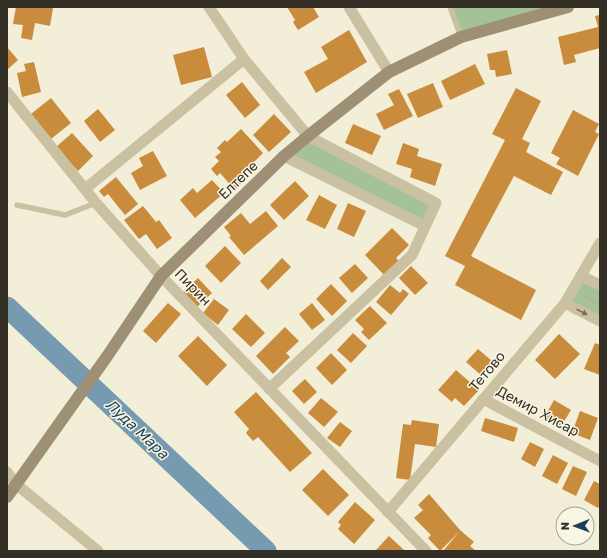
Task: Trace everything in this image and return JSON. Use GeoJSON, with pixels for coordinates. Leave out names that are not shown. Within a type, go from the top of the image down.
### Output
{"type":"FeatureCollection","features":[{"type":"Feature","properties":{"kind":"main road","name":"Елтепе"},"geometry":{"type":"LineString","coordinates":[[7,496],[76,400],[161,276],[284,156],[389,72],[462,37],[568,7]]}},
{"type":"Feature","properties":{"kind":"street"},"geometry":{"type":"LineString","coordinates":[[209,7],[244,59],[308,136],[436,202],[412,255],[269,389]]}},
{"type":"Feature","properties":{"kind":"street"},"geometry":{"type":"LineString","coordinates":[[349,7],[389,72]]}},
{"type":"Feature","properties":{"kind":"street"},"geometry":{"type":"LineString","coordinates":[[85,190],[244,59]]}},
{"type":"Feature","properties":{"kind":"street","name":"Пирин"},"geometry":{"type":"LineString","coordinates":[[7,92],[85,190],[161,276],[426,551]]}},
{"type":"Feature","properties":{"kind":"street"},"geometry":{"type":"LineString","coordinates":[[284,156],[425,226]]}},
{"type":"Feature","properties":{"kind":"street","name":"Тетово"},"geometry":{"type":"LineString","coordinates":[[388,512],[565,303],[600,243]]}},
{"type":"Feature","properties":{"kind":"street"},"geometry":{"type":"LineString","coordinates":[[581,276],[600,285]]}},
{"type":"Feature","properties":{"kind":"street"},"geometry":{"type":"LineString","coordinates":[[565,303],[600,321]]}},
{"type":"Feature","properties":{"kind":"street","name":"Демир Хисар"},"geometry":{"type":"LineString","coordinates":[[483,399],[600,461]]}},
{"type":"Feature","properties":{"kind":"street"},"geometry":{"type":"LineString","coordinates":[[7,472],[16,484],[98,551]]}},
{"type":"Feature","properties":{"kind":"lane"},"geometry":{"type":"LineString","coordinates":[[450,7],[462,37]]}},
{"type":"Feature","properties":{"kind":"lane"},"geometry":{"type":"LineString","coordinates":[[16,205],[65,215],[96,203]]}},
{"type":"Feature","properties":{"kind":"path"},"geometry":{"type":"LineString","coordinates":[[573,290],[600,304]]}},
{"type":"Feature","properties":{"kind":"green space"},"geometry":{"type":"Polygon","coordinates":[[[450,7],[567,7],[461,37],[450,7]]]}},
{"type":"Feature","properties":{"kind":"green space"},"geometry":{"type":"Polygon","coordinates":[[[308,136],[436,203],[425,226],[284,156],[308,136]]]}},
{"type":"Feature","properties":{"kind":"green space"},"geometry":{"type":"Polygon","coordinates":[[[581,276],[600,285],[600,321],[565,303],[581,276]]]}},
{"type":"Feature","properties":{"kind":"building"},"geometry":{"type":"Polygon","coordinates":[[[16,7],[53,8],[50,26],[35,23],[32,40],[21,38],[23,25],[13,24],[16,7]]]}},
{"type":"Feature","properties":{"kind":"building"},"geometry":{"type":"Polygon","coordinates":[[[287,7],[313,7],[319,17],[298,30],[293,22],[295,20],[287,7]]]}},
{"type":"Feature","properties":{"kind":"building"},"geometry":{"type":"Polygon","coordinates":[[[600,15],[600,48],[574,55],[576,62],[564,65],[558,37],[598,27],[595,16],[600,15]]]}},
{"type":"Feature","properties":{"kind":"building"},"geometry":{"type":"Polygon","coordinates":[[[349,30],[367,62],[316,93],[304,72],[328,59],[321,47],[349,30]]]}},
{"type":"Feature","properties":{"kind":"building"},"geometry":{"type":"Polygon","coordinates":[[[7,47],[18,60],[7,70],[7,47]]]}},
{"type":"Feature","properties":{"kind":"building"},"geometry":{"type":"Polygon","coordinates":[[[204,47],[212,77],[181,85],[173,55],[204,47]]]}},
{"type":"Feature","properties":{"kind":"building"},"geometry":{"type":"Polygon","coordinates":[[[507,50],[512,74],[496,77],[495,70],[490,70],[487,54],[507,50]]]}},
{"type":"Feature","properties":{"kind":"building"},"geometry":{"type":"Polygon","coordinates":[[[34,62],[41,92],[22,97],[17,73],[26,71],[24,64],[34,62]]]}},
{"type":"Feature","properties":{"kind":"building"},"geometry":{"type":"Polygon","coordinates":[[[475,64],[485,84],[450,100],[441,81],[475,64]]]}},
{"type":"Feature","properties":{"kind":"building"},"geometry":{"type":"Polygon","coordinates":[[[242,82],[260,105],[245,118],[226,95],[242,82]]]}},
{"type":"Feature","properties":{"kind":"building"},"geometry":{"type":"Polygon","coordinates":[[[433,83],[443,107],[418,118],[407,94],[433,83]]]}},
{"type":"Feature","properties":{"kind":"building"},"geometry":{"type":"Polygon","coordinates":[[[516,88],[541,101],[522,139],[530,143],[526,152],[563,172],[551,195],[514,176],[471,256],[536,290],[521,320],[455,285],[465,266],[445,256],[505,140],[492,134],[516,88]]]}},
{"type":"Feature","properties":{"kind":"building"},"geometry":{"type":"Polygon","coordinates":[[[399,89],[413,116],[384,130],[376,114],[394,105],[388,94],[399,89]]]}},
{"type":"Feature","properties":{"kind":"building"},"geometry":{"type":"Polygon","coordinates":[[[51,98],[71,123],[51,139],[31,114],[51,98]]]}},
{"type":"Feature","properties":{"kind":"building"},"geometry":{"type":"Polygon","coordinates":[[[98,109],[115,130],[100,142],[84,121],[98,109]]]}},
{"type":"Feature","properties":{"kind":"building"},"geometry":{"type":"Polygon","coordinates":[[[573,110],[599,124],[595,132],[599,134],[578,176],[556,164],[560,158],[551,153],[573,110]]]}},
{"type":"Feature","properties":{"kind":"building"},"geometry":{"type":"Polygon","coordinates":[[[274,114],[291,132],[269,152],[253,135],[274,114]]]}},
{"type":"Feature","properties":{"kind":"building"},"geometry":{"type":"Polygon","coordinates":[[[353,124],[381,136],[372,155],[345,143],[353,124]]]}},
{"type":"Feature","properties":{"kind":"building"},"geometry":{"type":"Polygon","coordinates":[[[241,129],[263,153],[242,174],[246,178],[235,190],[220,173],[217,176],[211,169],[219,161],[215,157],[221,152],[217,148],[225,140],[227,142],[241,129]]]}},
{"type":"Feature","properties":{"kind":"building"},"geometry":{"type":"Polygon","coordinates":[[[72,133],[93,156],[78,171],[56,147],[72,133]]]}},
{"type":"Feature","properties":{"kind":"building"},"geometry":{"type":"Polygon","coordinates":[[[403,143],[419,149],[417,156],[442,164],[435,186],[410,177],[412,169],[396,164],[403,143]]]}},
{"type":"Feature","properties":{"kind":"building"},"geometry":{"type":"Polygon","coordinates":[[[153,151],[167,176],[140,190],[131,173],[143,166],[139,158],[153,151]]]}},
{"type":"Feature","properties":{"kind":"building"},"geometry":{"type":"Polygon","coordinates":[[[116,177],[138,204],[125,215],[108,194],[104,197],[99,191],[116,177]]]}},
{"type":"Feature","properties":{"kind":"building"},"geometry":{"type":"Polygon","coordinates":[[[212,180],[224,193],[195,218],[180,200],[193,188],[197,193],[212,180]]]}},
{"type":"Feature","properties":{"kind":"building"},"geometry":{"type":"Polygon","coordinates":[[[295,181],[309,196],[284,220],[270,205],[295,181]]]}},
{"type":"Feature","properties":{"kind":"building"},"geometry":{"type":"Polygon","coordinates":[[[319,195],[337,205],[325,229],[306,220],[319,195]]]}},
{"type":"Feature","properties":{"kind":"building"},"geometry":{"type":"Polygon","coordinates":[[[348,203],[366,211],[354,237],[337,229],[348,203]]]}},
{"type":"Feature","properties":{"kind":"building"},"geometry":{"type":"Polygon","coordinates":[[[143,206],[156,222],[159,220],[172,238],[157,249],[146,234],[139,239],[124,220],[143,206]]]}},
{"type":"Feature","properties":{"kind":"building"},"geometry":{"type":"Polygon","coordinates":[[[266,211],[278,226],[244,255],[229,237],[231,236],[224,227],[241,213],[250,224],[266,211]]]}},
{"type":"Feature","properties":{"kind":"building"},"geometry":{"type":"Polygon","coordinates":[[[392,228],[409,245],[396,258],[401,263],[387,278],[365,255],[392,228]]]}},
{"type":"Feature","properties":{"kind":"building"},"geometry":{"type":"Polygon","coordinates":[[[225,246],[241,263],[221,283],[205,266],[225,246]]]}},
{"type":"Feature","properties":{"kind":"building"},"geometry":{"type":"Polygon","coordinates":[[[282,258],[291,267],[268,290],[260,281],[282,258]]]}},
{"type":"Feature","properties":{"kind":"building"},"geometry":{"type":"Polygon","coordinates":[[[355,264],[368,278],[352,293],[339,278],[355,264]]]}},
{"type":"Feature","properties":{"kind":"building"},"geometry":{"type":"Polygon","coordinates":[[[411,266],[428,283],[415,295],[399,278],[411,266]]]}},
{"type":"Feature","properties":{"kind":"building"},"geometry":{"type":"Polygon","coordinates":[[[198,278],[212,293],[197,307],[183,292],[198,278]]]}},
{"type":"Feature","properties":{"kind":"building"},"geometry":{"type":"Polygon","coordinates":[[[331,284],[347,301],[332,316],[316,299],[331,284]]]}},
{"type":"Feature","properties":{"kind":"building"},"geometry":{"type":"Polygon","coordinates":[[[390,285],[400,293],[403,289],[409,294],[391,315],[376,302],[390,285]]]}},
{"type":"Feature","properties":{"kind":"building"},"geometry":{"type":"Polygon","coordinates":[[[214,299],[229,310],[218,325],[203,313],[214,299]]]}},
{"type":"Feature","properties":{"kind":"building"},"geometry":{"type":"Polygon","coordinates":[[[168,303],[181,314],[156,343],[143,331],[168,303]]]}},
{"type":"Feature","properties":{"kind":"building"},"geometry":{"type":"Polygon","coordinates":[[[312,303],[325,320],[312,330],[299,314],[312,303]]]}},
{"type":"Feature","properties":{"kind":"building"},"geometry":{"type":"Polygon","coordinates":[[[370,306],[387,323],[369,340],[361,332],[364,329],[355,320],[370,306]]]}},
{"type":"Feature","properties":{"kind":"building"},"geometry":{"type":"Polygon","coordinates":[[[246,314],[265,333],[251,347],[232,329],[246,314]]]}},
{"type":"Feature","properties":{"kind":"building"},"geometry":{"type":"Polygon","coordinates":[[[285,327],[299,341],[286,353],[290,357],[273,374],[256,356],[285,327]]]}},
{"type":"Feature","properties":{"kind":"building"},"geometry":{"type":"Polygon","coordinates":[[[353,333],[367,346],[351,363],[337,350],[353,333]]]}},
{"type":"Feature","properties":{"kind":"building"},"geometry":{"type":"Polygon","coordinates":[[[559,334],[580,354],[555,379],[535,360],[559,334]]]}},
{"type":"Feature","properties":{"kind":"building"},"geometry":{"type":"Polygon","coordinates":[[[198,336],[227,365],[207,386],[178,356],[198,336]]]}},
{"type":"Feature","properties":{"kind":"building"},"geometry":{"type":"Polygon","coordinates":[[[595,343],[600,345],[600,375],[584,369],[595,343]]]}},
{"type":"Feature","properties":{"kind":"building"},"geometry":{"type":"Polygon","coordinates":[[[478,349],[493,362],[482,376],[466,362],[478,349]]]}},
{"type":"Feature","properties":{"kind":"building"},"geometry":{"type":"Polygon","coordinates":[[[331,353],[347,370],[332,385],[316,368],[331,353]]]}},
{"type":"Feature","properties":{"kind":"building"},"geometry":{"type":"Polygon","coordinates":[[[456,370],[479,390],[464,406],[455,398],[452,402],[438,390],[456,370]]]}},
{"type":"Feature","properties":{"kind":"building"},"geometry":{"type":"Polygon","coordinates":[[[305,379],[317,392],[304,404],[292,391],[305,379]]]}},
{"type":"Feature","properties":{"kind":"building"},"geometry":{"type":"Polygon","coordinates":[[[256,392],[312,453],[290,472],[258,437],[253,441],[246,433],[249,429],[234,412],[256,392]]]}},
{"type":"Feature","properties":{"kind":"building"},"geometry":{"type":"Polygon","coordinates":[[[321,398],[338,412],[324,427],[308,413],[321,398]]]}},
{"type":"Feature","properties":{"kind":"building"},"geometry":{"type":"Polygon","coordinates":[[[554,400],[571,410],[560,428],[544,418],[554,400]]]}},
{"type":"Feature","properties":{"kind":"building"},"geometry":{"type":"Polygon","coordinates":[[[580,411],[598,418],[590,440],[572,433],[580,411]]]}},
{"type":"Feature","properties":{"kind":"building"},"geometry":{"type":"Polygon","coordinates":[[[485,418],[518,428],[514,442],[481,431],[485,418]]]}},
{"type":"Feature","properties":{"kind":"building"},"geometry":{"type":"Polygon","coordinates":[[[412,420],[439,424],[436,447],[415,444],[410,480],[396,478],[403,424],[411,425],[412,420]]]}},
{"type":"Feature","properties":{"kind":"building"},"geometry":{"type":"Polygon","coordinates":[[[340,422],[352,431],[340,447],[327,438],[340,422]]]}},
{"type":"Feature","properties":{"kind":"building"},"geometry":{"type":"Polygon","coordinates":[[[530,442],[544,449],[535,467],[521,459],[530,442]]]}},
{"type":"Feature","properties":{"kind":"building"},"geometry":{"type":"Polygon","coordinates":[[[553,455],[568,463],[557,484],[542,476],[553,455]]]}},
{"type":"Feature","properties":{"kind":"building"},"geometry":{"type":"Polygon","coordinates":[[[573,466],[587,472],[576,496],[562,489],[573,466]]]}},
{"type":"Feature","properties":{"kind":"building"},"geometry":{"type":"Polygon","coordinates":[[[323,469],[349,495],[328,516],[302,490],[323,469]]]}},
{"type":"Feature","properties":{"kind":"building"},"geometry":{"type":"Polygon","coordinates":[[[594,481],[600,484],[600,505],[598,508],[584,500],[594,481]]]}},
{"type":"Feature","properties":{"kind":"building"},"geometry":{"type":"Polygon","coordinates":[[[429,494],[460,530],[474,542],[470,546],[476,551],[443,551],[459,532],[440,551],[428,538],[431,535],[414,518],[423,510],[418,505],[429,494]]]}},
{"type":"Feature","properties":{"kind":"building"},"geometry":{"type":"Polygon","coordinates":[[[355,502],[375,520],[354,544],[338,529],[341,525],[338,522],[355,502]]]}},
{"type":"Feature","properties":{"kind":"building"},"geometry":{"type":"Polygon","coordinates":[[[389,536],[405,551],[375,551],[389,536]]]}},
{"type":"Feature","properties":{"kind":"waterway","name":"Луда Мара"},"geometry":{"type":"LineString","coordinates":[[7,307],[266,551]]}}]}
